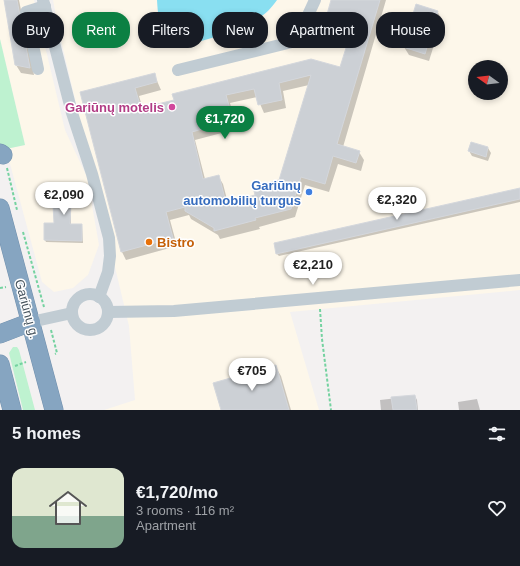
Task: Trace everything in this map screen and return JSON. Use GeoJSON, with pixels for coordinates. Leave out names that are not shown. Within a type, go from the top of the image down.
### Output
{"type":"FeatureCollection","features":[{"type":"Feature","properties":{"kind":"highway","name":"Gariūnų g."},"geometry":{"type":"LineString","coordinates":[[0,208],[54,410]]}},
{"type":"Feature","properties":{"kind":"highway"},"geometry":{"type":"LineString","coordinates":[[0,334],[31,322]]}},
{"type":"Feature","properties":{"kind":"highway"},"geometry":{"type":"LineString","coordinates":[[0,364],[12,410]]}},
{"type":"Feature","properties":{"kind":"street"},"geometry":{"type":"LineString","coordinates":[[178,70],[296,41],[315,0]]}},
{"type":"Feature","properties":{"kind":"street"},"geometry":{"type":"LineString","coordinates":[[38,69],[26,12],[44,3],[72,113],[92,174],[109,238],[110,256],[108,272],[99,297]]}},
{"type":"Feature","properties":{"kind":"street"},"geometry":{"type":"LineString","coordinates":[[108,312],[174,310],[520,280]]}},
{"type":"Feature","properties":{"kind":"street"},"geometry":{"type":"LineString","coordinates":[[94,295],[99,297],[107,306],[108,312],[107,318],[100,327],[89,330],[84,329],[75,322],[72,312],[75,302],[83,296],[94,295]]}},
{"type":"Feature","properties":{"kind":"street"},"geometry":{"type":"LineString","coordinates":[[31,322],[72,312]]}},
{"type":"Feature","properties":{"kind":"path"},"geometry":{"type":"LineString","coordinates":[[2,154],[18,214]]}},
{"type":"Feature","properties":{"kind":"path"},"geometry":{"type":"LineString","coordinates":[[22,228],[36,278]]}},
{"type":"Feature","properties":{"kind":"path"},"geometry":{"type":"LineString","coordinates":[[319,298],[322,339],[332,410]]}},
{"type":"Feature","properties":{"kind":"shaded area"},"geometry":{"type":"Polygon","coordinates":[[[0,0],[34,0],[37,12],[12,12],[12,48],[45,48],[65,130],[87,177],[99,245],[88,275],[73,288],[54,292],[42,282],[6,149],[25,145],[0,39],[0,0]]]}},
{"type":"Feature","properties":{"kind":"shaded area","name":"Gariūnų automobilių turgus"},"geometry":{"type":"Polygon","coordinates":[[[53,0],[157,0],[158,12],[138,12],[138,48],[204,48],[204,40],[212,37],[212,48],[268,48],[268,12],[277,0],[520,0],[520,290],[290,312],[319,410],[104,410],[135,400],[129,326],[63,48],[64,12],[55,12],[53,0]]]}},
{"type":"Feature","properties":{"kind":"green space"},"geometry":{"type":"Polygon","coordinates":[[[0,39],[25,145],[6,149],[0,144],[0,39]]]}},
{"type":"Feature","properties":{"kind":"green space"},"geometry":{"type":"Polygon","coordinates":[[[13,347],[17,347],[19,350],[35,410],[23,410],[9,353],[13,347]]]}},
{"type":"Feature","properties":{"kind":"water"},"geometry":{"type":"Polygon","coordinates":[[[157,0],[277,0],[266,12],[212,12],[212,38],[204,40],[204,12],[158,11],[157,0]]]}},
{"type":"Feature","properties":{"kind":"building"},"geometry":{"type":"Polygon","coordinates":[[[4,0],[17,0],[19,12],[12,12],[12,47],[4,0]]]}},
{"type":"Feature","properties":{"kind":"building"},"geometry":{"type":"Polygon","coordinates":[[[331,0],[380,0],[368,40],[368,12],[328,12],[331,0]]]}},
{"type":"Feature","properties":{"kind":"building"},"geometry":{"type":"Polygon","coordinates":[[[416,4],[438,11],[438,12],[414,12],[416,4]]]}},
{"type":"Feature","properties":{"kind":"building"},"geometry":{"type":"Polygon","coordinates":[[[12,48],[26,48],[30,68],[15,65],[12,48]]]}},
{"type":"Feature","properties":{"kind":"building"},"geometry":{"type":"Polygon","coordinates":[[[346,48],[366,48],[337,144],[360,151],[356,163],[333,156],[325,184],[301,177],[291,209],[255,218],[256,220],[214,231],[214,228],[185,211],[185,207],[166,212],[173,238],[121,252],[80,92],[155,73],[157,82],[135,88],[141,108],[174,100],[172,94],[311,59],[340,67],[346,48]],[[311,75],[279,83],[282,100],[258,105],[254,89],[226,95],[233,120],[192,132],[203,179],[219,175],[226,203],[255,195],[253,187],[279,180],[311,75]]]}},
{"type":"Feature","properties":{"kind":"building"},"geometry":{"type":"Polygon","coordinates":[[[406,48],[427,48],[425,54],[406,48]]]}},
{"type":"Feature","properties":{"kind":"building"},"geometry":{"type":"Polygon","coordinates":[[[471,142],[488,147],[486,157],[468,151],[471,142]]]}},
{"type":"Feature","properties":{"kind":"building"},"geometry":{"type":"Polygon","coordinates":[[[52,187],[80,187],[80,203],[71,202],[70,224],[82,224],[82,241],[44,240],[44,223],[54,223],[52,187]]]}},
{"type":"Feature","properties":{"kind":"building"},"geometry":{"type":"Polygon","coordinates":[[[520,188],[520,199],[276,254],[274,243],[520,188]]]}},
{"type":"Feature","properties":{"kind":"building"},"geometry":{"type":"Polygon","coordinates":[[[276,365],[289,410],[221,410],[213,383],[276,365]]]}},
{"type":"Feature","properties":{"kind":"building"},"geometry":{"type":"Polygon","coordinates":[[[415,395],[417,410],[393,410],[391,397],[415,395]]]}},
{"type":"Feature","properties":{"kind":"place","name":"Gariūnų motelis"},"geometry":{"type":"Point","coordinates":[172,107]}},
{"type":"Feature","properties":{"kind":"place","name":"Gariūnų automobilių turgus"},"geometry":{"type":"Point","coordinates":[309,192]}},
{"type":"Feature","properties":{"kind":"place","name":"Bistro"},"geometry":{"type":"Point","coordinates":[149,242]}}]}
